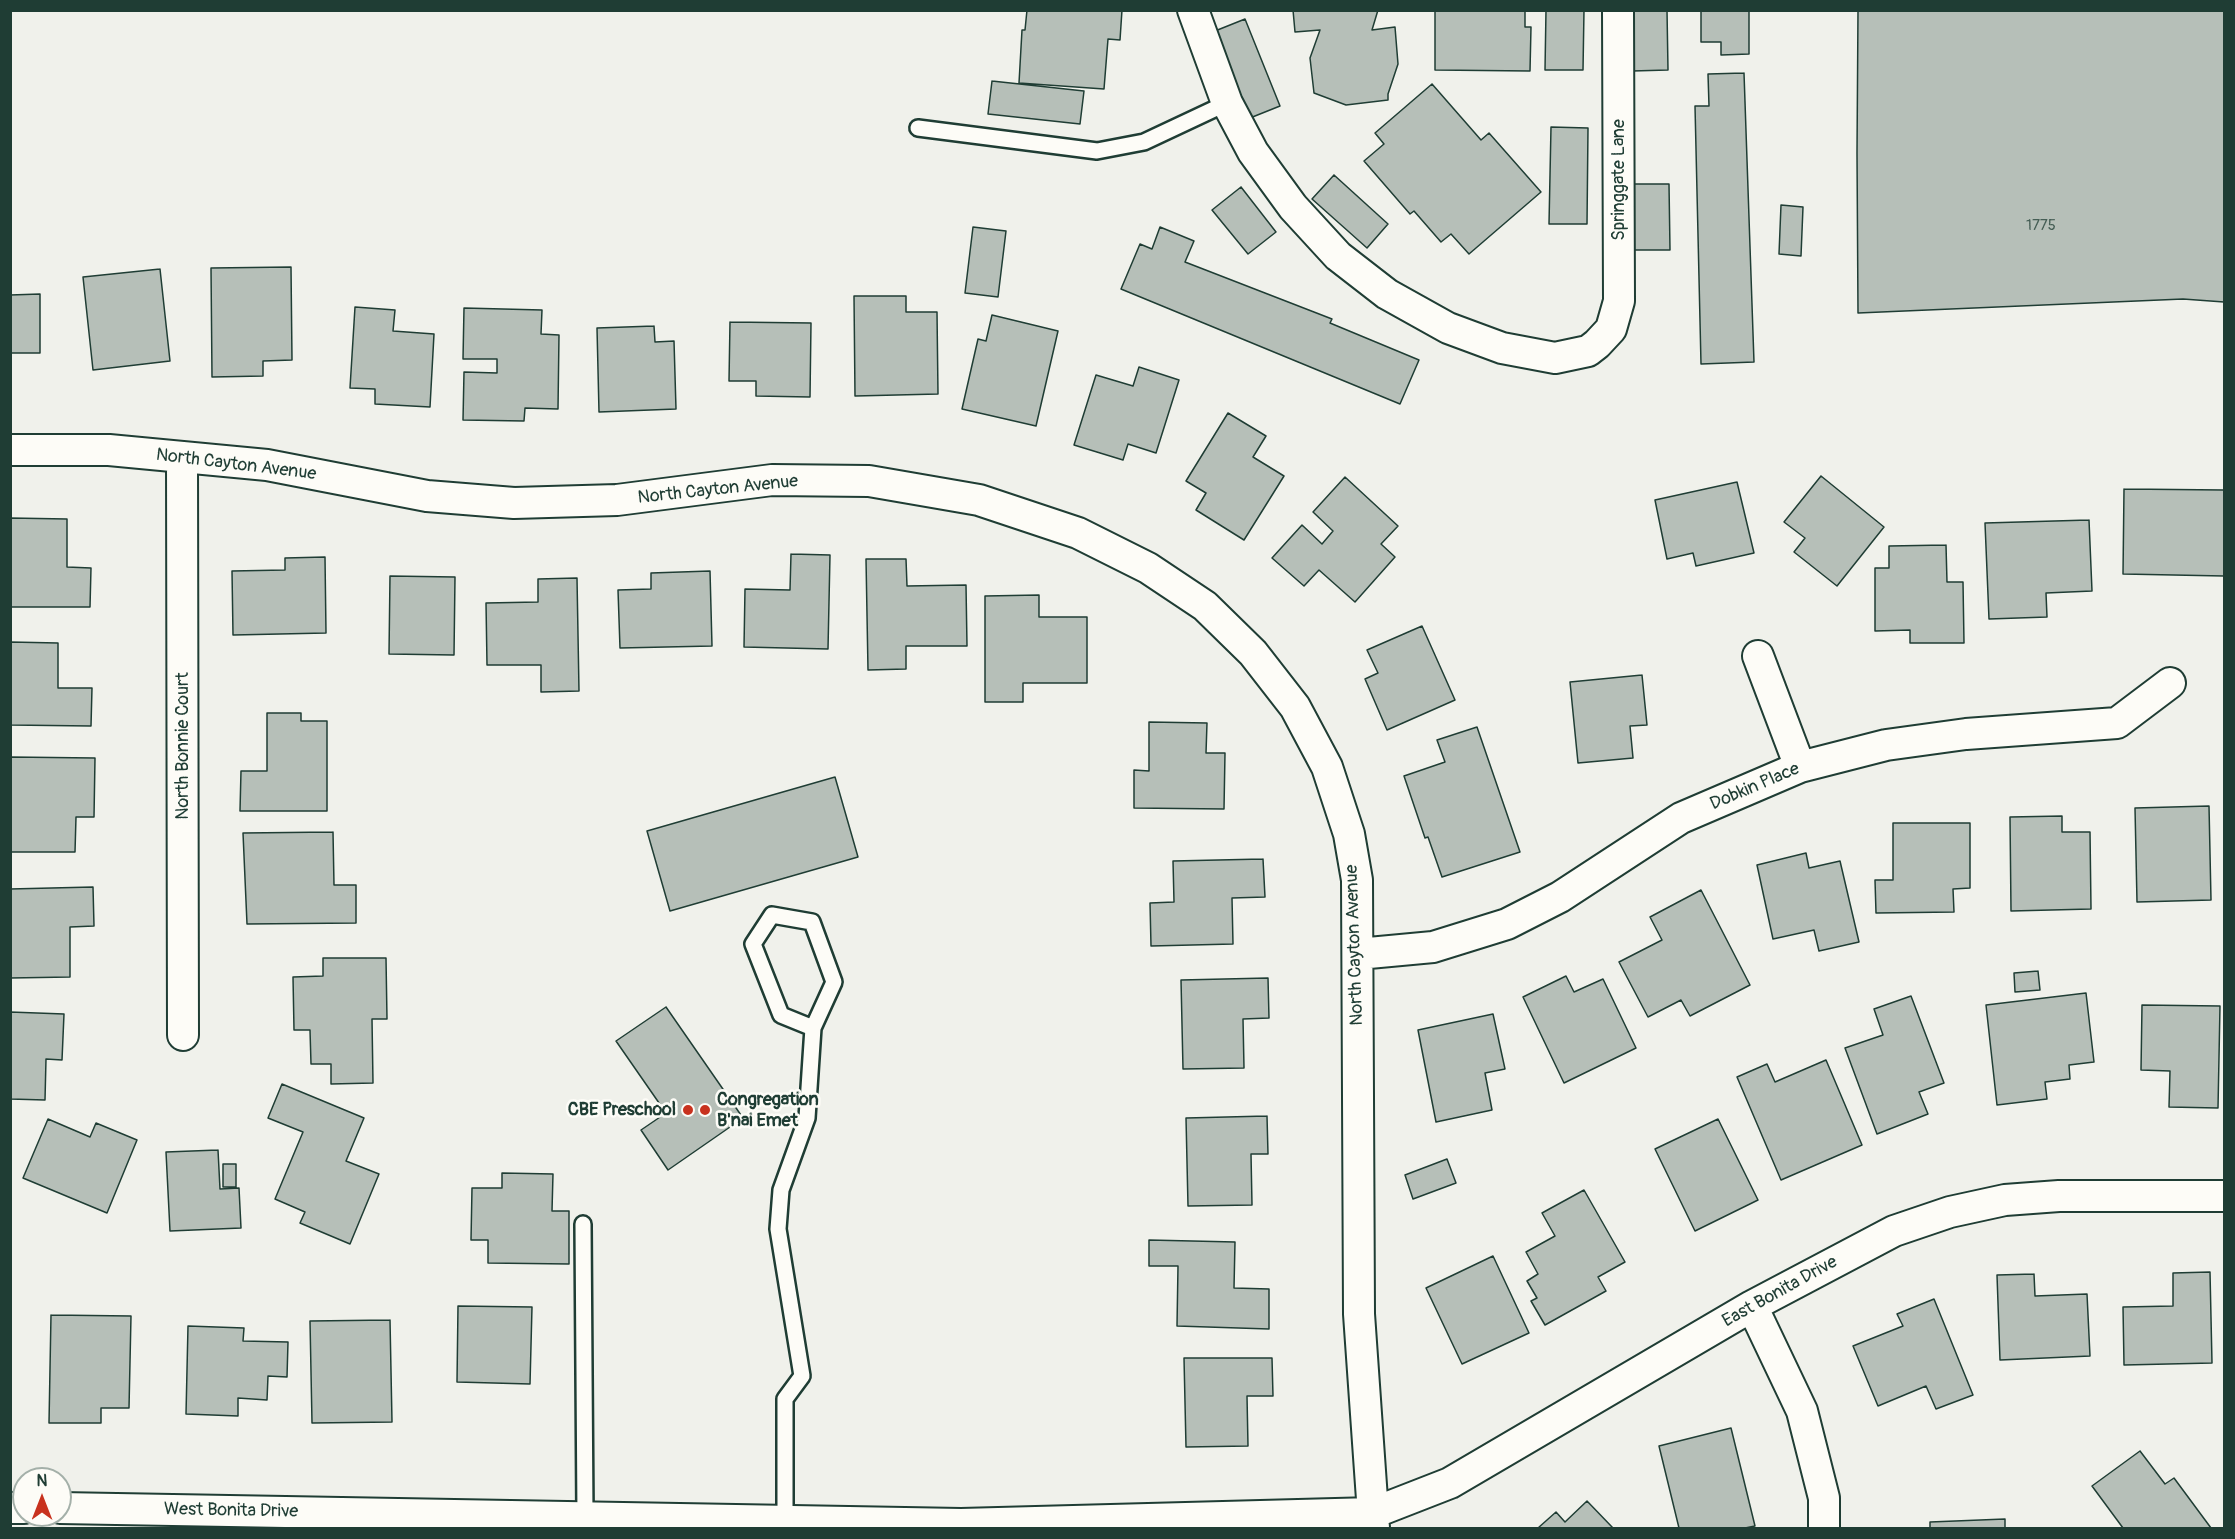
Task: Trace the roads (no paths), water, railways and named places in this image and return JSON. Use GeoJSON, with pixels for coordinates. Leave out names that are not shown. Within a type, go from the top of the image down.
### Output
{"type":"FeatureCollection","features":[{"type":"Feature","properties":{"kind":"street"},"geometry":{"type":"LineString","coordinates":[[1193,10],[1227,103]]}},
{"type":"Feature","properties":{"kind":"street","name":"Springgate Lane"},"geometry":{"type":"LineString","coordinates":[[1227,103],[1253,152],[1293,207],[1338,256],[1387,294],[1448,328],[1502,348],[1555,358],[1588,351],[1611,329],[1619,301],[1618,10]]}},
{"type":"Feature","properties":{"kind":"street","name":"North Cayton Avenue"},"geometry":{"type":"LineString","coordinates":[[10,450],[109,450],[267,465],[427,496],[514,503],[617,500],[772,480],[869,481],[979,500],[1078,533],[1148,568],[1205,606],[1253,652],[1295,706],[1327,767],[1349,834],[1357,880],[1359,1314],[1374,1521]]}},
{"type":"Feature","properties":{"kind":"street","name":"North Bonnie Court"},"geometry":{"type":"LineString","coordinates":[[182,457],[183,1035]]}},
{"type":"Feature","properties":{"kind":"street"},"geometry":{"type":"LineString","coordinates":[[1758,656],[1800,767]]}},
{"type":"Feature","properties":{"kind":"street","name":"Dobkin Place"},"geometry":{"type":"LineString","coordinates":[[1358,954],[1433,947],[1507,924],[1560,897],[1681,818],[1800,767],[1886,745],[1966,734],[2117,723],[2170,683]]}},
{"type":"Feature","properties":{"kind":"street","name":"East Bonita Drive"},"geometry":{"type":"LineString","coordinates":[[1374,1521],[1450,1483],[1752,1306],[1894,1231],[1950,1212],[2005,1200],[2059,1196],[2224,1196]]}},
{"type":"Feature","properties":{"kind":"street"},"geometry":{"type":"LineString","coordinates":[[1752,1306],[1802,1411],[1824,1498],[1824,1528]]}},
{"type":"Feature","properties":{"kind":"street","name":"West Bonita Drive"},"geometry":{"type":"LineString","coordinates":[[72,1508],[526,1522],[585,1517],[961,1526],[1374,1521]]}},
{"type":"Feature","properties":{"kind":"lane"},"geometry":{"type":"LineString","coordinates":[[918,128],[1097,151],[1144,142],[1227,103]]}},
{"type":"Feature","properties":{"kind":"lane"},"geometry":{"type":"LineString","coordinates":[[785,1521],[785,1399],[802,1376],[778,1229],[781,1190],[807,1118],[813,1028],[834,982],[812,922],[772,915],[753,944],[780,1015],[813,1028]]}},
{"type":"Feature","properties":{"kind":"lane"},"geometry":{"type":"LineString","coordinates":[[583,1224],[585,1517]]}},
{"type":"Feature","properties":{"kind":"place","name":"CBE Preschool"},"geometry":{"type":"Point","coordinates":[688,1110]}},
{"type":"Feature","properties":{"kind":"place","name":"Congregation B'nai Emet"},"geometry":{"type":"Point","coordinates":[705,1110]}}]}
